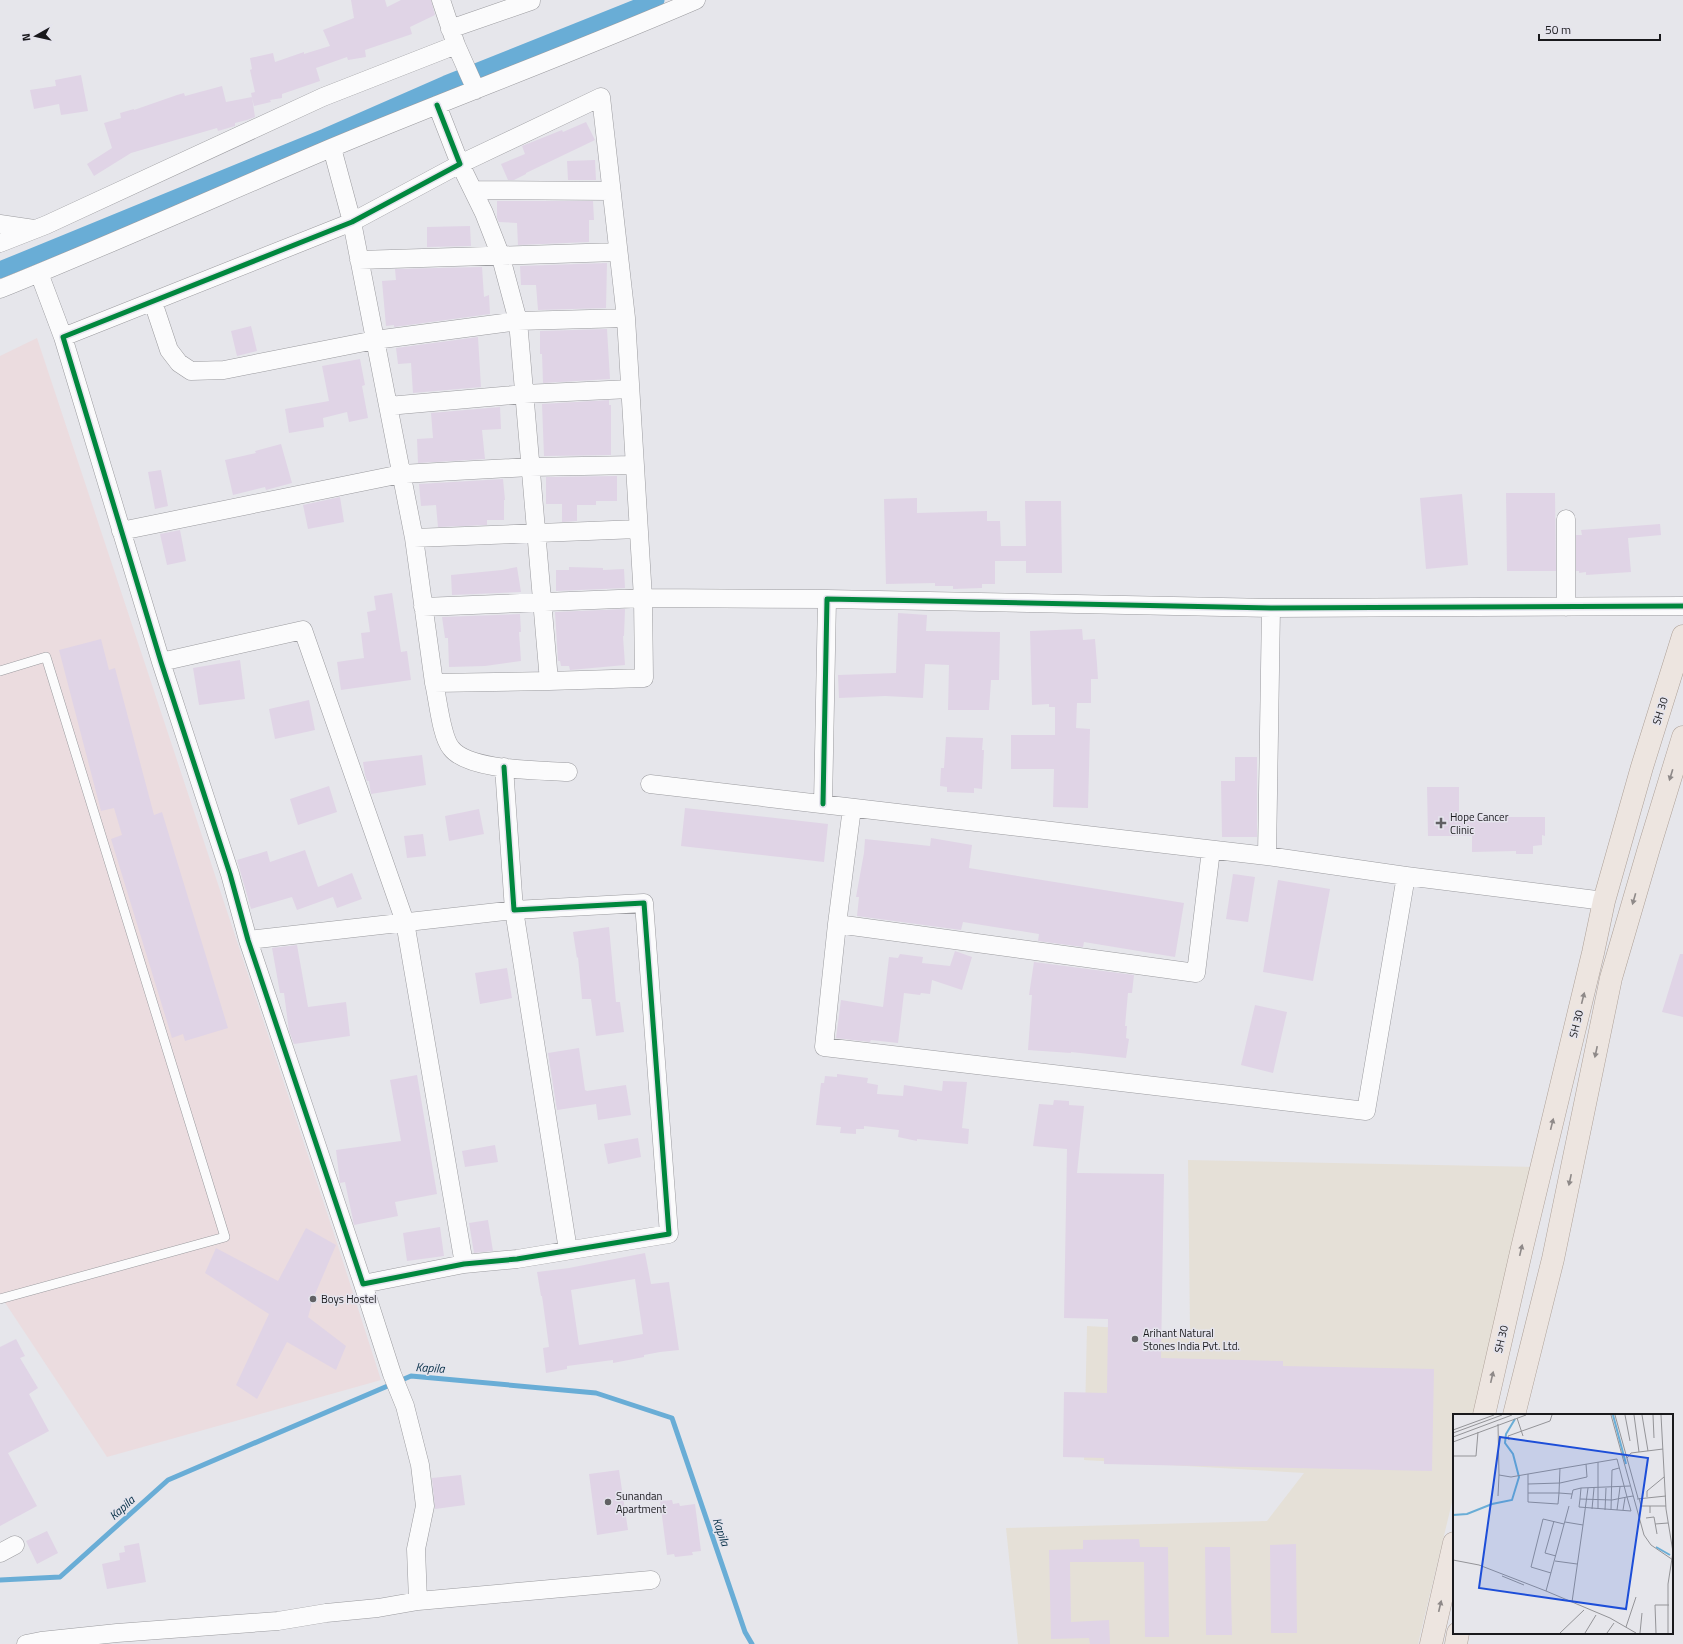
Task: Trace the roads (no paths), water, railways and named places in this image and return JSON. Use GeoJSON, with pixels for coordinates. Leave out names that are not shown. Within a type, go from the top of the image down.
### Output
{"type":"FeatureCollection","features":[{"type":"Feature","properties":{"kind":"main road","name":"SH 30"},"geometry":{"type":"LineString","coordinates":[[1484,1414],[1522,1248],[1593,954],[1604,901],[1642,767],[1683,636]]}},
{"type":"Feature","properties":{"kind":"main road"},"geometry":{"type":"LineString","coordinates":[[1514,1414],[1553,1259],[1612,978],[1649,848],[1683,738]]}},
{"type":"Feature","properties":{"kind":"main road"},"geometry":{"type":"LineString","coordinates":[[1431,1644],[1453,1547]]}},
{"type":"Feature","properties":{"kind":"main road"},"geometry":{"type":"LineString","coordinates":[[1456,1644],[1458,1634]]}},
{"type":"Feature","properties":{"kind":"street"},"geometry":{"type":"LineString","coordinates":[[441,0],[453,37],[476,90]]}},
{"type":"Feature","properties":{"kind":"street"},"geometry":{"type":"LineString","coordinates":[[0,243],[34,229],[323,97],[531,0]]}},
{"type":"Feature","properties":{"kind":"street"},"geometry":{"type":"LineString","coordinates":[[0,289],[332,148],[620,33],[696,0]]}},
{"type":"Feature","properties":{"kind":"street"},"geometry":{"type":"LineString","coordinates":[[63,337],[352,222],[460,164],[601,97],[617,252],[626,318],[643,598],[644,678],[434,683]]}},
{"type":"Feature","properties":{"kind":"street"},"geometry":{"type":"LineString","coordinates":[[438,106],[460,164],[484,212],[500,254],[518,321],[549,681]]}},
{"type":"Feature","properties":{"kind":"street"},"geometry":{"type":"LineString","coordinates":[[332,148],[352,222],[414,538],[434,683],[444,732],[451,748],[468,761],[490,766],[568,772]]}},
{"type":"Feature","properties":{"kind":"street"},"geometry":{"type":"LineString","coordinates":[[474,190],[611,191]]}},
{"type":"Feature","properties":{"kind":"street"},"geometry":{"type":"LineString","coordinates":[[0,224],[34,229]]}},
{"type":"Feature","properties":{"kind":"street"},"geometry":{"type":"LineString","coordinates":[[359,260],[500,254],[617,252]]}},
{"type":"Feature","properties":{"kind":"street"},"geometry":{"type":"LineString","coordinates":[[39,273],[63,337],[161,662],[230,874],[248,940],[392,1374],[405,1406],[420,1465],[425,1506],[416,1549],[418,1601]]}},
{"type":"Feature","properties":{"kind":"street"},"geometry":{"type":"LineString","coordinates":[[153,302],[169,350],[179,363],[191,371],[224,370],[375,340],[518,321],[626,318]]}},
{"type":"Feature","properties":{"kind":"street"},"geometry":{"type":"LineString","coordinates":[[388,406],[524,394],[630,389]]}},
{"type":"Feature","properties":{"kind":"street"},"geometry":{"type":"LineString","coordinates":[[121,531],[401,474],[530,467],[635,465]]}},
{"type":"Feature","properties":{"kind":"street"},"geometry":{"type":"LineString","coordinates":[[1566,519],[1566,607]]}},
{"type":"Feature","properties":{"kind":"street"},"geometry":{"type":"LineString","coordinates":[[414,538],[638,530]]}},
{"type":"Feature","properties":{"kind":"street"},"geometry":{"type":"LineString","coordinates":[[423,607],[643,598],[827,599],[1271,608],[1683,606]]}},
{"type":"Feature","properties":{"kind":"street"},"geometry":{"type":"LineString","coordinates":[[823,804],[827,599]]}},
{"type":"Feature","properties":{"kind":"street"},"geometry":{"type":"LineString","coordinates":[[1267,856],[1271,608]]}},
{"type":"Feature","properties":{"kind":"street"},"geometry":{"type":"LineString","coordinates":[[161,662],[303,630],[405,922],[464,1264]]}},
{"type":"Feature","properties":{"kind":"street"},"geometry":{"type":"LineString","coordinates":[[504,767],[514,910],[568,1250]]}},
{"type":"Feature","properties":{"kind":"street"},"geometry":{"type":"LineString","coordinates":[[650,784],[1267,856],[1406,876],[1604,901]]}},
{"type":"Feature","properties":{"kind":"street"},"geometry":{"type":"LineString","coordinates":[[852,808],[837,924],[824,1047],[1366,1111],[1406,876]]}},
{"type":"Feature","properties":{"kind":"street"},"geometry":{"type":"LineString","coordinates":[[837,924],[1196,973],[1211,850]]}},
{"type":"Feature","properties":{"kind":"street"},"geometry":{"type":"LineString","coordinates":[[248,940],[514,910],[644,903],[669,1234],[516,1259],[464,1264],[363,1284]]}},
{"type":"Feature","properties":{"kind":"street"},"geometry":{"type":"LineString","coordinates":[[26,1644],[41,1641],[118,1639],[278,1621],[326,1613],[378,1608],[418,1601],[651,1580]]}},
{"type":"Feature","properties":{"kind":"lane"},"geometry":{"type":"LineString","coordinates":[[0,671],[46,657],[225,1237],[0,1299]]}},
{"type":"Feature","properties":{"kind":"waterway"},"geometry":{"type":"LineString","coordinates":[[0,270],[325,137],[446,84],[656,0]]}},
{"type":"Feature","properties":{"kind":"waterway","name":"Kapila"},"geometry":{"type":"LineString","coordinates":[[0,1580],[60,1577],[168,1480],[411,1376],[596,1393],[672,1418],[745,1632],[752,1644]]}},
{"type":"Feature","properties":{"kind":"place","name":"Hope Cancer Clinic"},"geometry":{"type":"Point","coordinates":[1441,823]}},
{"type":"Feature","properties":{"kind":"place","name":"Boys Hostel"},"geometry":{"type":"Point","coordinates":[313,1299]}},
{"type":"Feature","properties":{"kind":"place","name":"Arihant Natural Stones India Pvt. Ltd."},"geometry":{"type":"Point","coordinates":[1135,1339]}},
{"type":"Feature","properties":{"kind":"place","name":"Sunandan Apartment"},"geometry":{"type":"Point","coordinates":[608,1502]}}]}
